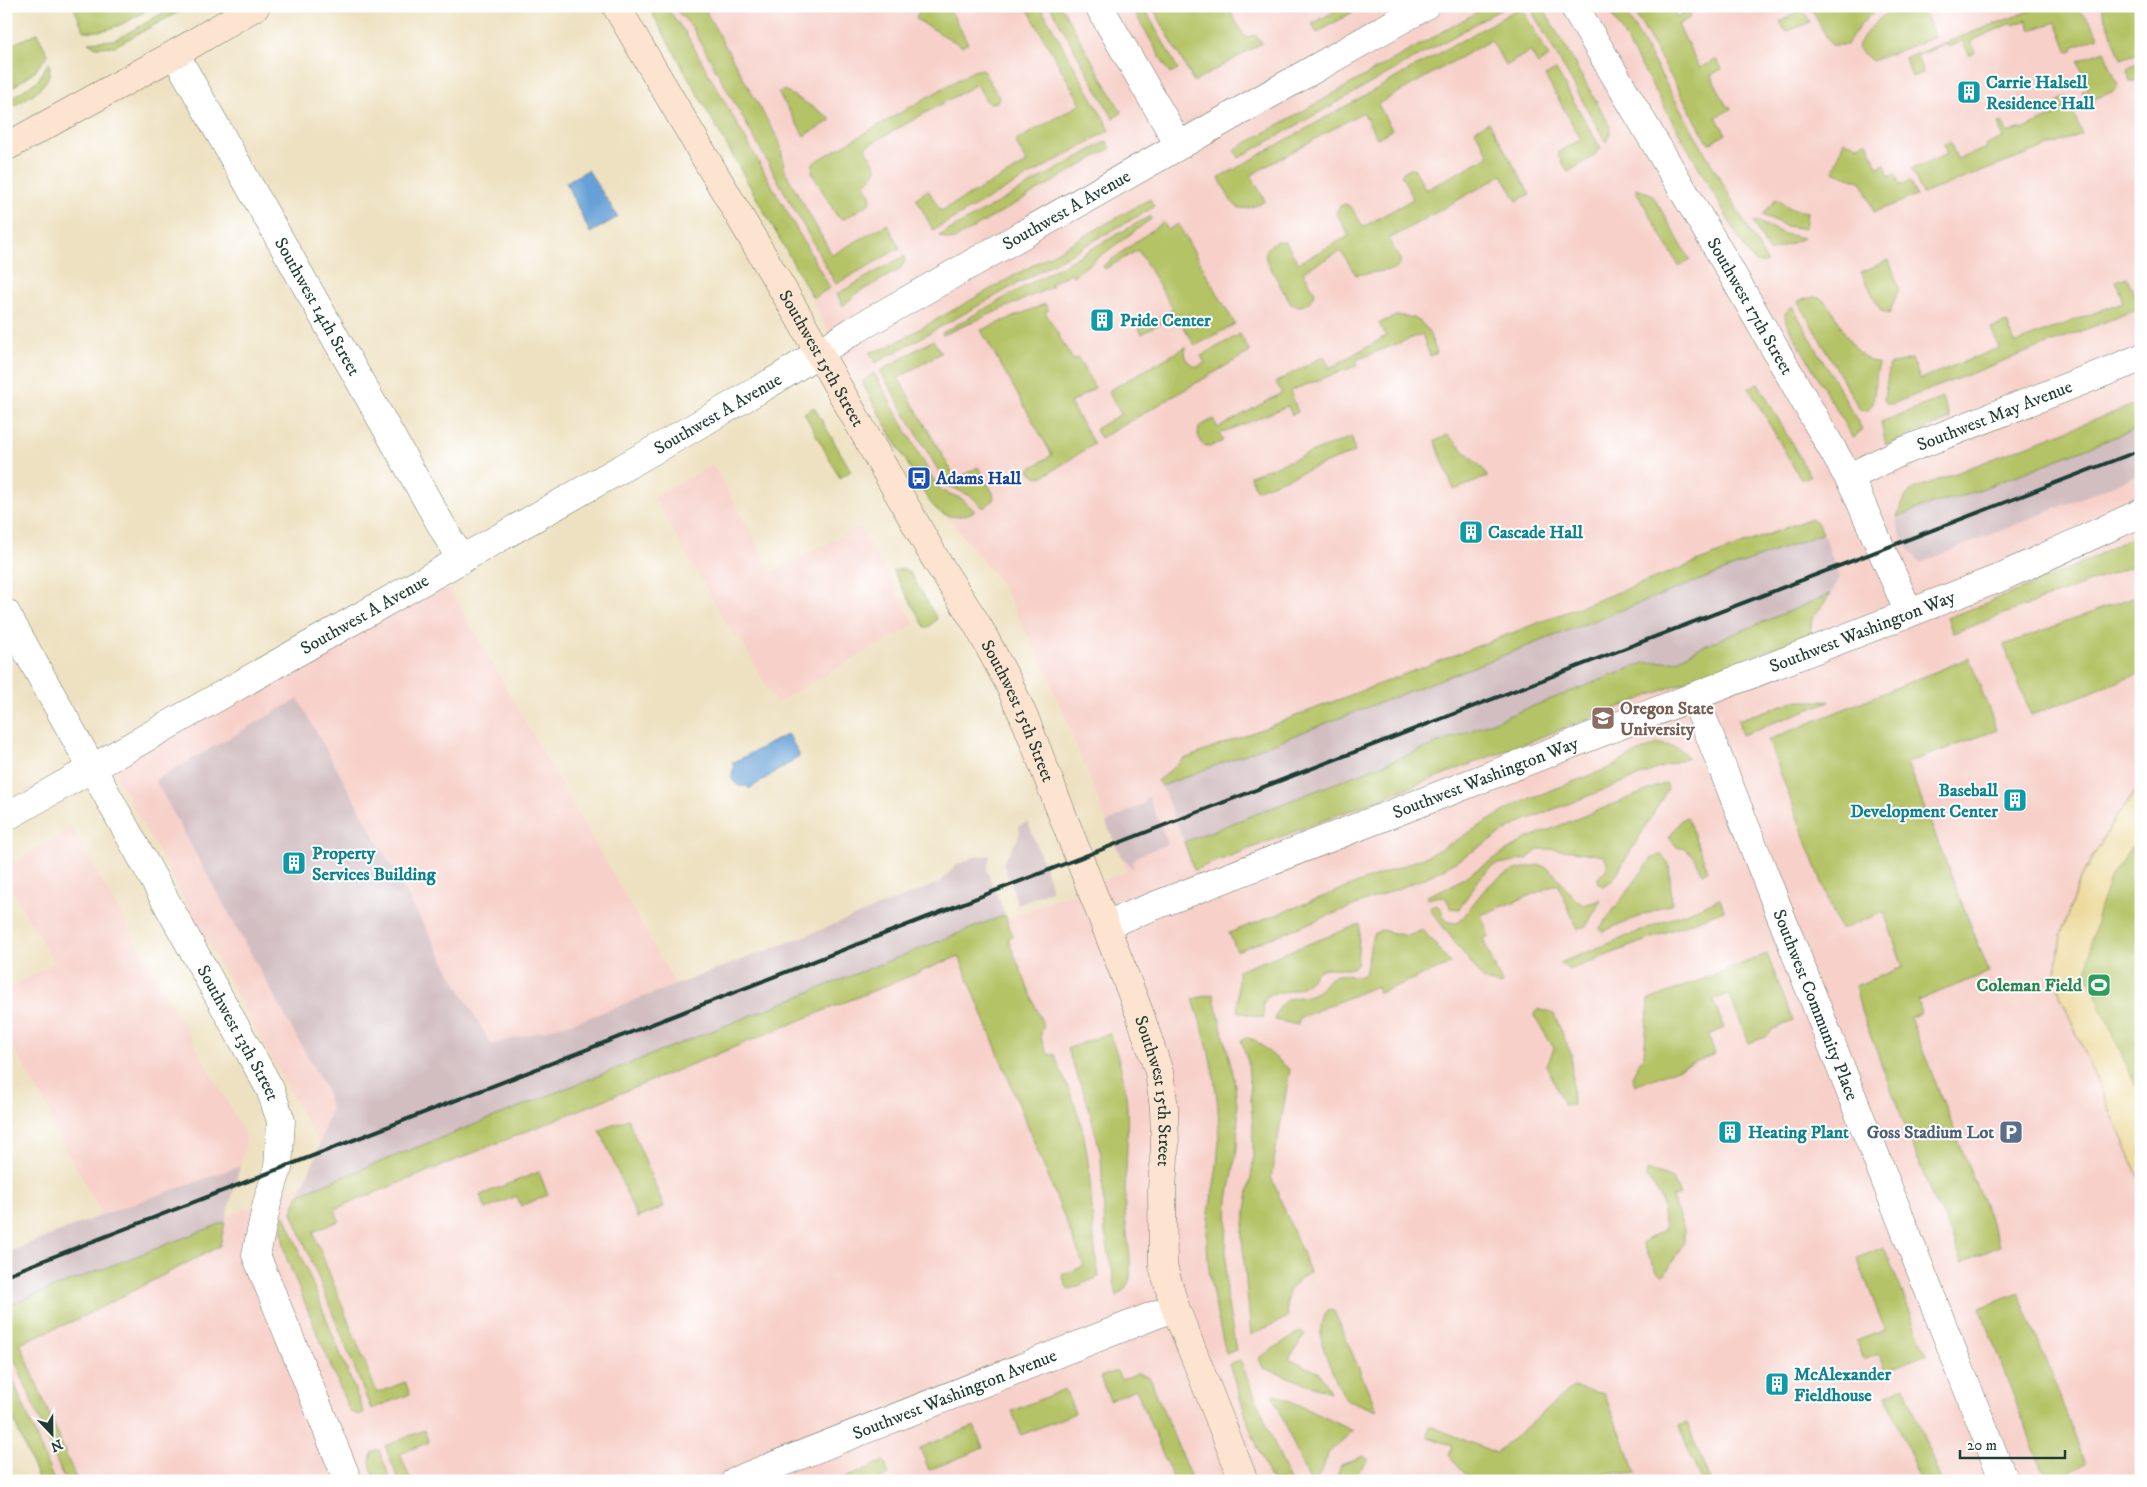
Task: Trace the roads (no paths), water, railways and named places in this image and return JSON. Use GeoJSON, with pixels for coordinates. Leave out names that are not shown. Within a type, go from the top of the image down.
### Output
{"type":"FeatureCollection","features":[{"type":"Feature","properties":{"kind":"main road"},"geometry":{"type":"LineString","coordinates":[[6,147],[175,54],[256,6]]}},
{"type":"Feature","properties":{"kind":"main road","name":"Southwest 15th Street"},"geometry":{"type":"LineString","coordinates":[[616,6],[819,352],[936,560],[978,626],[1008,682],[1048,776],[1139,1012],[1159,1072],[1164,1108],[1165,1144],[1161,1237],[1163,1266],[1175,1307],[1244,1481]]}},
{"type":"Feature","properties":{"kind":"street"},"geometry":{"type":"LineString","coordinates":[[1099,6],[1179,145]]}},
{"type":"Feature","properties":{"kind":"street","name":"Southwest A Avenue"},"geometry":{"type":"LineString","coordinates":[[6,817],[681,435],[779,378],[819,352],[1425,6]]}},
{"type":"Feature","properties":{"kind":"street","name":"Southwest 17th Street"},"geometry":{"type":"LineString","coordinates":[[1574,6],[1724,259],[1849,477],[1884,550],[1909,613]]}},
{"type":"Feature","properties":{"kind":"street","name":"Southwest 14th Street"},"geometry":{"type":"LineString","coordinates":[[175,54],[460,560]]}},
{"type":"Feature","properties":{"kind":"street","name":"Southwest May Avenue"},"geometry":{"type":"LineString","coordinates":[[1849,477],[1901,452],[2141,358]]}},
{"type":"Feature","properties":{"kind":"street","name":"Southwest Washington Way"},"geometry":{"type":"LineString","coordinates":[[1105,925],[2006,576],[2141,513]]}},
{"type":"Feature","properties":{"kind":"street","name":"Southwest 13th Street"},"geometry":{"type":"LineString","coordinates":[[6,613],[270,1089],[281,1121],[278,1168],[267,1202],[256,1255],[348,1481]]}},
{"type":"Feature","properties":{"kind":"street","name":"Southwest Community Place"},"geometry":{"type":"LineString","coordinates":[[1694,696],[2004,1481]]}},
{"type":"Feature","properties":{"kind":"street","name":"Southwest Washington Avenue"},"geometry":{"type":"LineString","coordinates":[[735,1481],[782,1472],[1175,1307]]}},
{"type":"Feature","properties":{"kind":"water"},"geometry":{"type":"Polygon","coordinates":[[[588,170],[618,217],[590,233],[566,182],[588,170]]]}},
{"type":"Feature","properties":{"kind":"water"},"geometry":{"type":"Polygon","coordinates":[[[789,735],[799,757],[749,789],[747,786],[742,787],[736,784],[731,777],[734,767],[732,763],[789,735]]]}},
{"type":"Feature","properties":{"kind":"railway"},"geometry":{"type":"LineString","coordinates":[[6,1275],[882,934],[2141,450]]}},
{"type":"Feature","properties":{"kind":"place","name":"Carrie Halsell Residence Hall"},"geometry":{"type":"Point","coordinates":[1969,92]}},
{"type":"Feature","properties":{"kind":"place","name":"Pride Center"},"geometry":{"type":"Point","coordinates":[1102,320]}},
{"type":"Feature","properties":{"kind":"place","name":"Adams Hall"},"geometry":{"type":"Point","coordinates":[919,478]}},
{"type":"Feature","properties":{"kind":"place","name":"Cascade Hall"},"geometry":{"type":"Point","coordinates":[1471,532]}},
{"type":"Feature","properties":{"kind":"place","name":"Oregon State University"},"geometry":{"type":"Point","coordinates":[1603,718]}},
{"type":"Feature","properties":{"kind":"place","name":"Baseball Development Center"},"geometry":{"type":"Point","coordinates":[2015,800]}},
{"type":"Feature","properties":{"kind":"place","name":"Property Services Building"},"geometry":{"type":"Point","coordinates":[294,863]}},
{"type":"Feature","properties":{"kind":"place","name":"Coleman Field"},"geometry":{"type":"Point","coordinates":[2099,985]}},
{"type":"Feature","properties":{"kind":"place","name":"Heating Plant"},"geometry":{"type":"Point","coordinates":[1730,1132]}},
{"type":"Feature","properties":{"kind":"place","name":"Goss Stadium Lot"},"geometry":{"type":"Point","coordinates":[2011,1132]}},
{"type":"Feature","properties":{"kind":"place","name":"McAlexander Fieldhouse"},"geometry":{"type":"Point","coordinates":[1777,1384]}}]}
